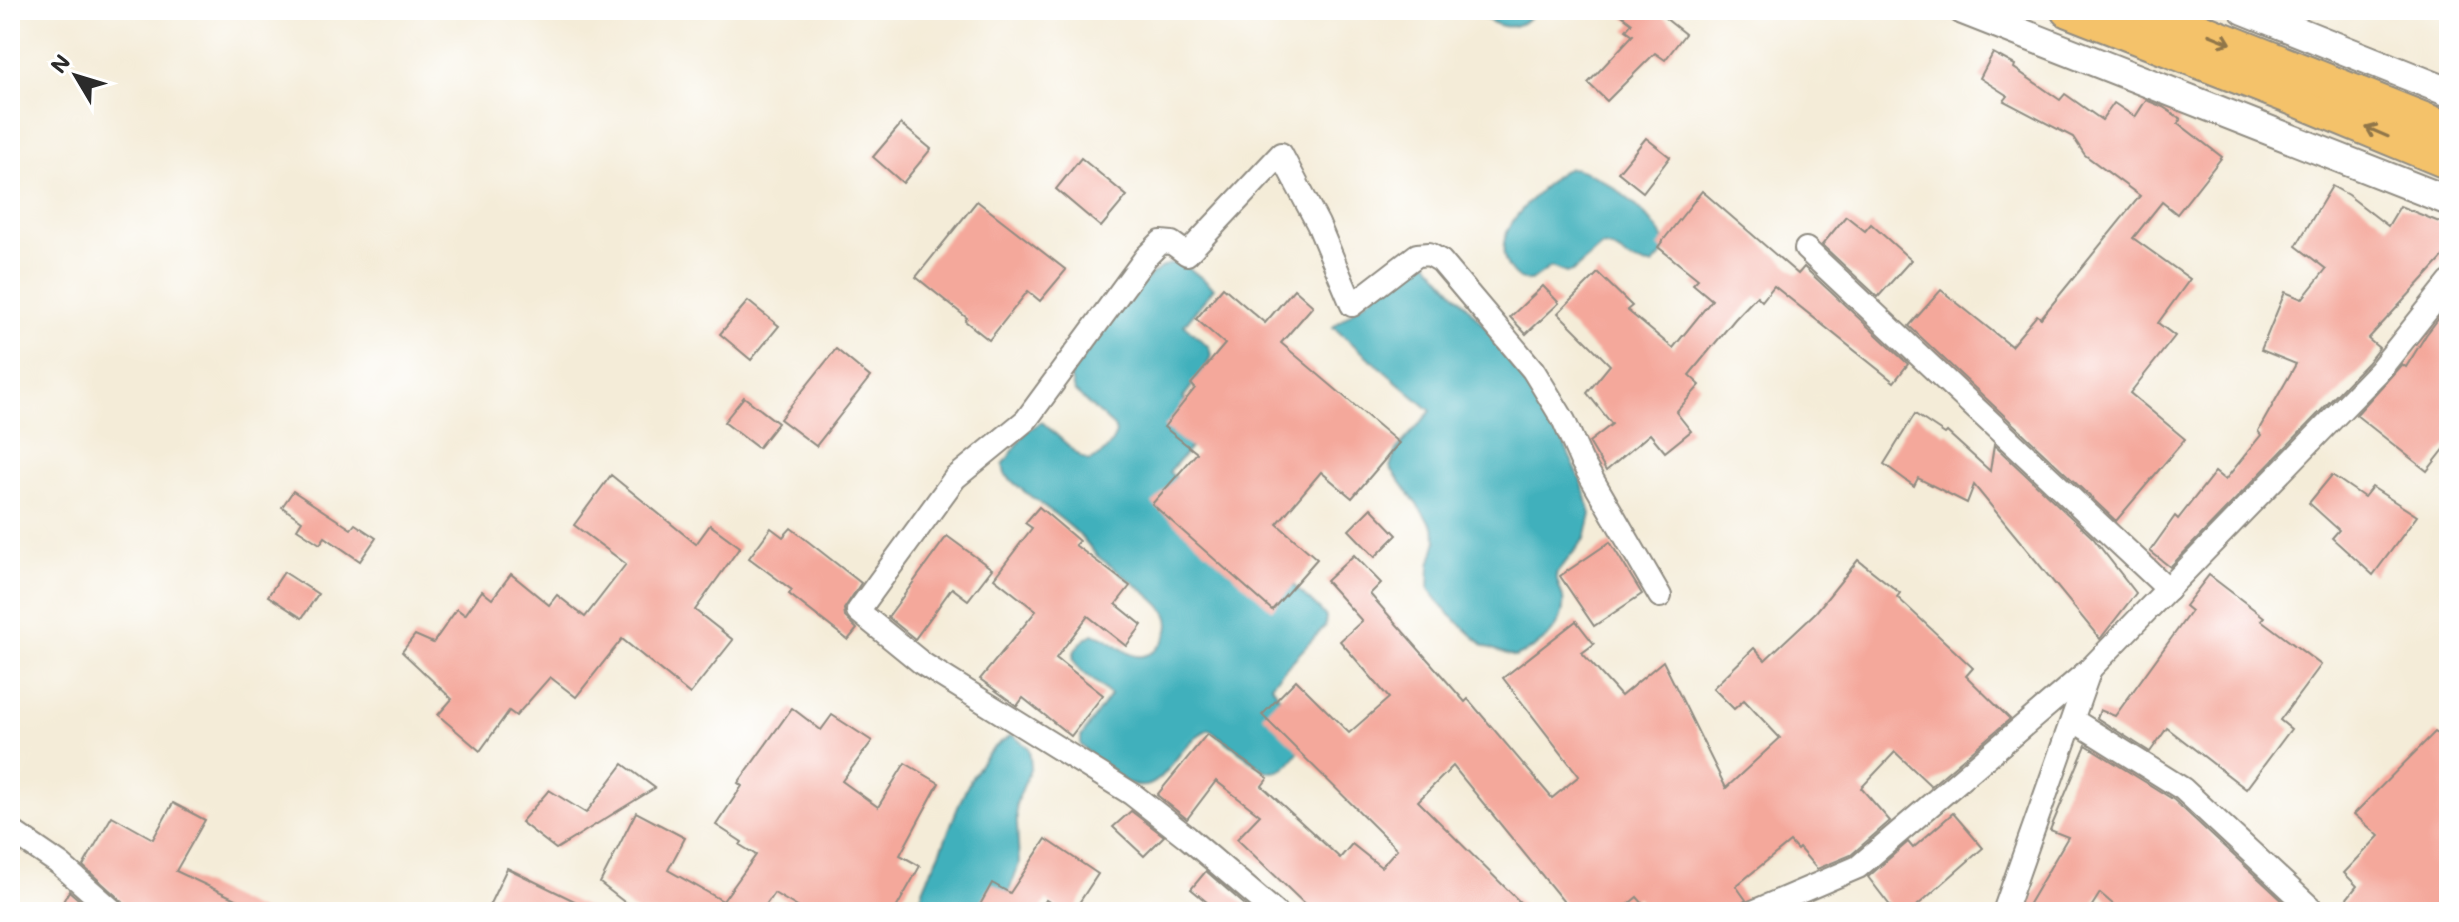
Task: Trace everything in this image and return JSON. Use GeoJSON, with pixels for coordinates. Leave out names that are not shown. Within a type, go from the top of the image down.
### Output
{"type":"FeatureCollection","features":[{"type":"Feature","properties":{"kind":"main road"},"geometry":{"type":"LineString","coordinates":[[2068,10],[2449,162]]}},
{"type":"Feature","properties":{"kind":"main road"},"geometry":{"type":"LineString","coordinates":[[2148,10],[2449,130]]}},
{"type":"Feature","properties":{"kind":"street"},"geometry":{"type":"LineString","coordinates":[[1963,10],[2449,201]]}},
{"type":"Feature","properties":{"kind":"street"},"geometry":{"type":"LineString","coordinates":[[2244,10],[2449,92]]}},
{"type":"Feature","properties":{"kind":"street"},"geometry":{"type":"LineString","coordinates":[[1275,912],[1132,794],[923,664],[858,611],[955,478],[1026,420],[1146,257],[1161,242],[1172,243],[1187,254],[1281,154],[1318,224],[1352,305],[1417,255],[1429,254],[1441,261],[1533,370],[1660,596]]}},
{"type":"Feature","properties":{"kind":"street"},"geometry":{"type":"LineString","coordinates":[[1806,249],[2168,589]]}},
{"type":"Feature","properties":{"kind":"street"},"geometry":{"type":"LineString","coordinates":[[1753,912],[1858,867],[2090,669],[2378,372],[2449,283]]}},
{"type":"Feature","properties":{"kind":"street"},"geometry":{"type":"LineString","coordinates":[[2004,912],[2090,669]]}},
{"type":"Feature","properties":{"kind":"street"},"geometry":{"type":"LineString","coordinates":[[2073,720],[2183,789],[2315,912]]}},
{"type":"Feature","properties":{"kind":"street"},"geometry":{"type":"LineString","coordinates":[[10,830],[61,865],[114,912]]}},
{"type":"Feature","properties":{"kind":"water"},"geometry":{"type":"Polygon","coordinates":[[[1473,10],[1538,10],[1522,23],[1506,26],[1490,22],[1473,10]]]}},
{"type":"Feature","properties":{"kind":"water"},"geometry":{"type":"Polygon","coordinates":[[[1570,168],[1596,177],[1639,209],[1661,234],[1667,246],[1661,257],[1652,265],[1643,264],[1602,246],[1572,272],[1551,267],[1528,280],[1514,275],[1503,247],[1510,226],[1551,180],[1570,168]]]}},
{"type":"Feature","properties":{"kind":"water"},"geometry":{"type":"Polygon","coordinates":[[[1428,262],[1511,356],[1550,413],[1582,483],[1591,514],[1585,538],[1556,574],[1563,598],[1561,618],[1542,642],[1515,657],[1484,646],[1447,612],[1429,589],[1430,565],[1437,540],[1433,527],[1390,467],[1396,450],[1431,411],[1333,327],[1385,286],[1428,262]]]}},
{"type":"Feature","properties":{"kind":"water"},"geometry":{"type":"Polygon","coordinates":[[[1172,263],[1184,264],[1214,288],[1184,325],[1209,347],[1211,356],[1183,398],[1213,422],[1169,472],[1326,617],[1325,626],[1271,684],[1282,701],[1300,750],[1286,767],[1266,771],[1209,729],[1194,739],[1163,775],[1153,783],[1142,786],[1128,783],[1110,771],[1081,745],[1081,737],[1110,695],[1078,666],[1074,652],[1080,643],[1093,634],[1106,638],[1131,654],[1149,654],[1160,645],[1167,633],[1166,613],[1146,592],[1098,556],[1068,524],[1013,482],[1005,474],[1003,465],[1027,431],[1042,422],[1089,461],[1106,450],[1116,433],[1114,427],[1074,391],[1070,376],[1131,295],[1159,269],[1172,263]]]}},
{"type":"Feature","properties":{"kind":"water"},"geometry":{"type":"Polygon","coordinates":[[[1012,735],[1029,748],[1031,767],[1016,804],[1019,864],[1008,894],[998,912],[919,912],[923,889],[966,788],[985,758],[1012,735]]]}},
{"type":"Feature","properties":{"kind":"building"},"geometry":{"type":"Polygon","coordinates":[[[1615,10],[1655,10],[1685,34],[1665,60],[1655,53],[1607,101],[1588,83],[1633,35],[1626,30],[1632,23],[1615,10]]]}},
{"type":"Feature","properties":{"kind":"building"},"geometry":{"type":"Polygon","coordinates":[[[1993,53],[2015,65],[2014,68],[2060,100],[2065,94],[2102,120],[2114,103],[2135,117],[2146,100],[2163,107],[2181,119],[2178,123],[2222,157],[2177,214],[2162,202],[2133,238],[2190,279],[2158,323],[2175,336],[2130,393],[2185,439],[2116,521],[1909,326],[1941,290],[2011,346],[2037,315],[2041,318],[2140,196],[2085,155],[2073,137],[2004,101],[2008,96],[1980,78],[1993,53]]]}},
{"type":"Feature","properties":{"kind":"building"},"geometry":{"type":"Polygon","coordinates":[[[901,124],[931,149],[903,183],[873,157],[901,124]]]}},
{"type":"Feature","properties":{"kind":"building"},"geometry":{"type":"Polygon","coordinates":[[[1646,138],[1670,157],[1643,192],[1618,172],[1646,138]]]}},
{"type":"Feature","properties":{"kind":"building"},"geometry":{"type":"Polygon","coordinates":[[[1081,158],[1127,196],[1101,227],[1056,189],[1081,158]]]}},
{"type":"Feature","properties":{"kind":"building"},"geometry":{"type":"Polygon","coordinates":[[[2332,186],[2388,226],[2400,206],[2449,226],[2449,251],[2368,339],[2379,348],[2367,363],[2170,567],[2150,551],[2175,516],[2178,519],[2215,472],[2225,480],[2261,435],[2258,431],[2296,364],[2261,350],[2285,292],[2302,299],[2326,269],[2296,246],[2332,186]]]}},
{"type":"Feature","properties":{"kind":"building"},"geometry":{"type":"Polygon","coordinates":[[[1702,191],[1798,274],[1804,267],[1908,364],[1894,382],[1774,286],[1762,301],[1757,296],[1735,319],[1689,375],[1700,385],[1676,412],[1691,431],[1665,452],[1650,434],[1606,471],[1589,442],[1612,424],[1587,393],[1610,365],[1558,313],[1598,273],[1632,306],[1627,310],[1673,348],[1712,300],[1693,284],[1698,279],[1658,247],[1702,191]]]}},
{"type":"Feature","properties":{"kind":"building"},"geometry":{"type":"Polygon","coordinates":[[[977,201],[1066,270],[1040,301],[1028,291],[989,340],[916,277],[977,201]]]}},
{"type":"Feature","properties":{"kind":"building"},"geometry":{"type":"Polygon","coordinates":[[[1846,216],[1865,231],[1871,224],[1911,260],[1878,297],[1822,245],[1846,216]]]}},
{"type":"Feature","properties":{"kind":"building"},"geometry":{"type":"Polygon","coordinates":[[[1543,286],[1559,303],[1526,334],[1510,317],[1543,286]]]}},
{"type":"Feature","properties":{"kind":"building"},"geometry":{"type":"Polygon","coordinates":[[[1223,287],[1265,323],[1294,289],[1313,306],[1281,343],[1399,443],[1352,498],[1321,472],[1277,524],[1317,559],[1272,610],[1152,504],[1197,453],[1164,427],[1195,388],[1191,384],[1225,344],[1196,319],[1223,287]]]}},
{"type":"Feature","properties":{"kind":"building"},"geometry":{"type":"Polygon","coordinates":[[[748,301],[779,326],[751,360],[720,334],[748,301]]]}},
{"type":"Feature","properties":{"kind":"building"},"geometry":{"type":"Polygon","coordinates":[[[2449,305],[2449,443],[2427,471],[2356,415],[2402,364],[2406,367],[2449,305]]]}},
{"type":"Feature","properties":{"kind":"building"},"geometry":{"type":"Polygon","coordinates":[[[836,349],[870,377],[816,446],[780,419],[836,349]]]}},
{"type":"Feature","properties":{"kind":"building"},"geometry":{"type":"Polygon","coordinates":[[[744,397],[778,423],[758,448],[724,422],[744,397]]]}},
{"type":"Feature","properties":{"kind":"building"},"geometry":{"type":"Polygon","coordinates":[[[1915,414],[1945,434],[1947,432],[1990,471],[1994,445],[2093,538],[2136,593],[2100,639],[1974,485],[1967,503],[1918,478],[1914,486],[1884,464],[1915,414]]]}},
{"type":"Feature","properties":{"kind":"building"},"geometry":{"type":"Polygon","coordinates":[[[611,475],[696,544],[710,525],[740,547],[695,610],[733,640],[690,694],[622,639],[576,697],[550,677],[516,716],[509,711],[480,751],[438,715],[452,699],[402,652],[415,635],[433,643],[457,609],[465,615],[482,591],[492,599],[511,574],[549,605],[557,595],[585,617],[626,564],[574,525],[611,475]]]}},
{"type":"Feature","properties":{"kind":"building"},"geometry":{"type":"Polygon","coordinates":[[[2332,475],[2364,497],[2372,487],[2417,516],[2373,575],[2332,538],[2339,530],[2309,503],[2332,475]]]}},
{"type":"Feature","properties":{"kind":"building"},"geometry":{"type":"Polygon","coordinates":[[[293,491],[351,529],[355,524],[376,538],[360,561],[325,537],[320,544],[297,529],[302,521],[282,507],[293,491]]]}},
{"type":"Feature","properties":{"kind":"building"},"geometry":{"type":"Polygon","coordinates":[[[1039,507],[1079,541],[1075,545],[1130,586],[1116,604],[1142,625],[1126,646],[1088,616],[1056,658],[1103,695],[1071,736],[1023,698],[1017,706],[980,679],[1036,611],[994,578],[1032,528],[1025,523],[1039,507]]]}},
{"type":"Feature","properties":{"kind":"building"},"geometry":{"type":"Polygon","coordinates":[[[1371,508],[1397,535],[1375,557],[1349,530],[1371,508]]]}},
{"type":"Feature","properties":{"kind":"building"},"geometry":{"type":"Polygon","coordinates":[[[771,528],[783,537],[791,528],[861,583],[844,609],[845,617],[857,629],[848,640],[789,594],[792,590],[749,558],[771,528]]]}},
{"type":"Feature","properties":{"kind":"building"},"geometry":{"type":"Polygon","coordinates":[[[947,536],[992,569],[968,600],[952,588],[915,639],[888,617],[947,536]]]}},
{"type":"Feature","properties":{"kind":"building"},"geometry":{"type":"Polygon","coordinates":[[[1610,542],[1642,594],[1594,626],[1560,576],[1610,542]]]}},
{"type":"Feature","properties":{"kind":"building"},"geometry":{"type":"Polygon","coordinates":[[[1354,555],[1381,583],[1370,594],[1465,702],[1468,699],[1552,798],[1579,776],[1503,678],[1576,621],[1594,644],[1582,653],[1621,696],[1663,661],[1726,788],[1780,738],[1744,700],[1734,709],[1713,688],[1754,648],[1765,660],[1816,612],[1858,560],[1900,593],[1897,597],[1973,668],[1966,676],[2010,719],[1931,786],[1895,752],[1861,788],[1890,821],[1851,855],[1817,869],[1790,842],[1736,886],[1746,900],[1739,912],[1650,912],[1637,897],[1619,912],[1572,912],[1453,766],[1418,801],[1530,912],[1313,912],[1237,839],[1260,815],[1216,781],[1187,819],[1157,795],[1207,734],[1268,778],[1262,786],[1340,858],[1352,844],[1381,867],[1397,849],[1262,715],[1296,680],[1349,733],[1389,698],[1340,641],[1362,621],[1326,581],[1354,555]]]}},
{"type":"Feature","properties":{"kind":"building"},"geometry":{"type":"Polygon","coordinates":[[[284,572],[318,594],[302,618],[268,596],[284,572]]]}},
{"type":"Feature","properties":{"kind":"building"},"geometry":{"type":"Polygon","coordinates":[[[2209,575],[2264,617],[2261,620],[2321,665],[2280,720],[2291,729],[2246,789],[2167,728],[2150,752],[2097,718],[2100,710],[2115,716],[2191,611],[2185,606],[2209,575]]]}},
{"type":"Feature","properties":{"kind":"building"},"geometry":{"type":"Polygon","coordinates":[[[792,708],[821,730],[832,715],[872,741],[842,781],[878,807],[905,763],[939,783],[900,855],[920,866],[894,912],[806,912],[774,893],[761,912],[637,912],[600,883],[636,812],[685,838],[668,870],[723,901],[756,855],[716,825],[742,786],[738,783],[792,708]]]}},
{"type":"Feature","properties":{"kind":"building"},"geometry":{"type":"Polygon","coordinates":[[[2435,732],[2449,742],[2449,893],[2435,912],[2336,912],[2357,886],[2344,873],[2379,836],[2354,814],[2435,732]]]}},
{"type":"Feature","properties":{"kind":"building"},"geometry":{"type":"Polygon","coordinates":[[[2086,745],[2174,800],[2287,905],[2282,912],[2122,912],[2100,893],[2088,912],[2024,912],[2068,837],[2050,830],[2086,745]]]}},
{"type":"Feature","properties":{"kind":"building"},"geometry":{"type":"Polygon","coordinates":[[[623,764],[655,788],[556,849],[521,822],[549,790],[586,813],[623,764]]]}},
{"type":"Feature","properties":{"kind":"building"},"geometry":{"type":"Polygon","coordinates":[[[173,803],[205,820],[176,871],[263,912],[128,912],[123,902],[83,866],[112,816],[153,839],[173,803]]]}},
{"type":"Feature","properties":{"kind":"building"},"geometry":{"type":"Polygon","coordinates":[[[1131,811],[1164,836],[1144,856],[1113,827],[1131,811]]]}},
{"type":"Feature","properties":{"kind":"building"},"geometry":{"type":"Polygon","coordinates":[[[1953,813],[1983,848],[1910,912],[1895,912],[1868,877],[1908,842],[1913,848],[1953,813]]]}},
{"type":"Feature","properties":{"kind":"building"},"geometry":{"type":"Polygon","coordinates":[[[1046,839],[1098,874],[1073,912],[1065,912],[1046,900],[1041,909],[1047,912],[976,912],[992,883],[1010,893],[1046,839]]]}},
{"type":"Feature","properties":{"kind":"building"},"geometry":{"type":"Polygon","coordinates":[[[507,868],[597,912],[486,912],[507,868]]]}},
{"type":"Feature","properties":{"kind":"building"},"geometry":{"type":"Polygon","coordinates":[[[1206,871],[1253,912],[1219,912],[1191,889],[1206,871]]]}},
{"type":"Feature","properties":{"kind":"building"},"geometry":{"type":"Polygon","coordinates":[[[69,891],[93,912],[57,912],[69,891]]]}}]}
